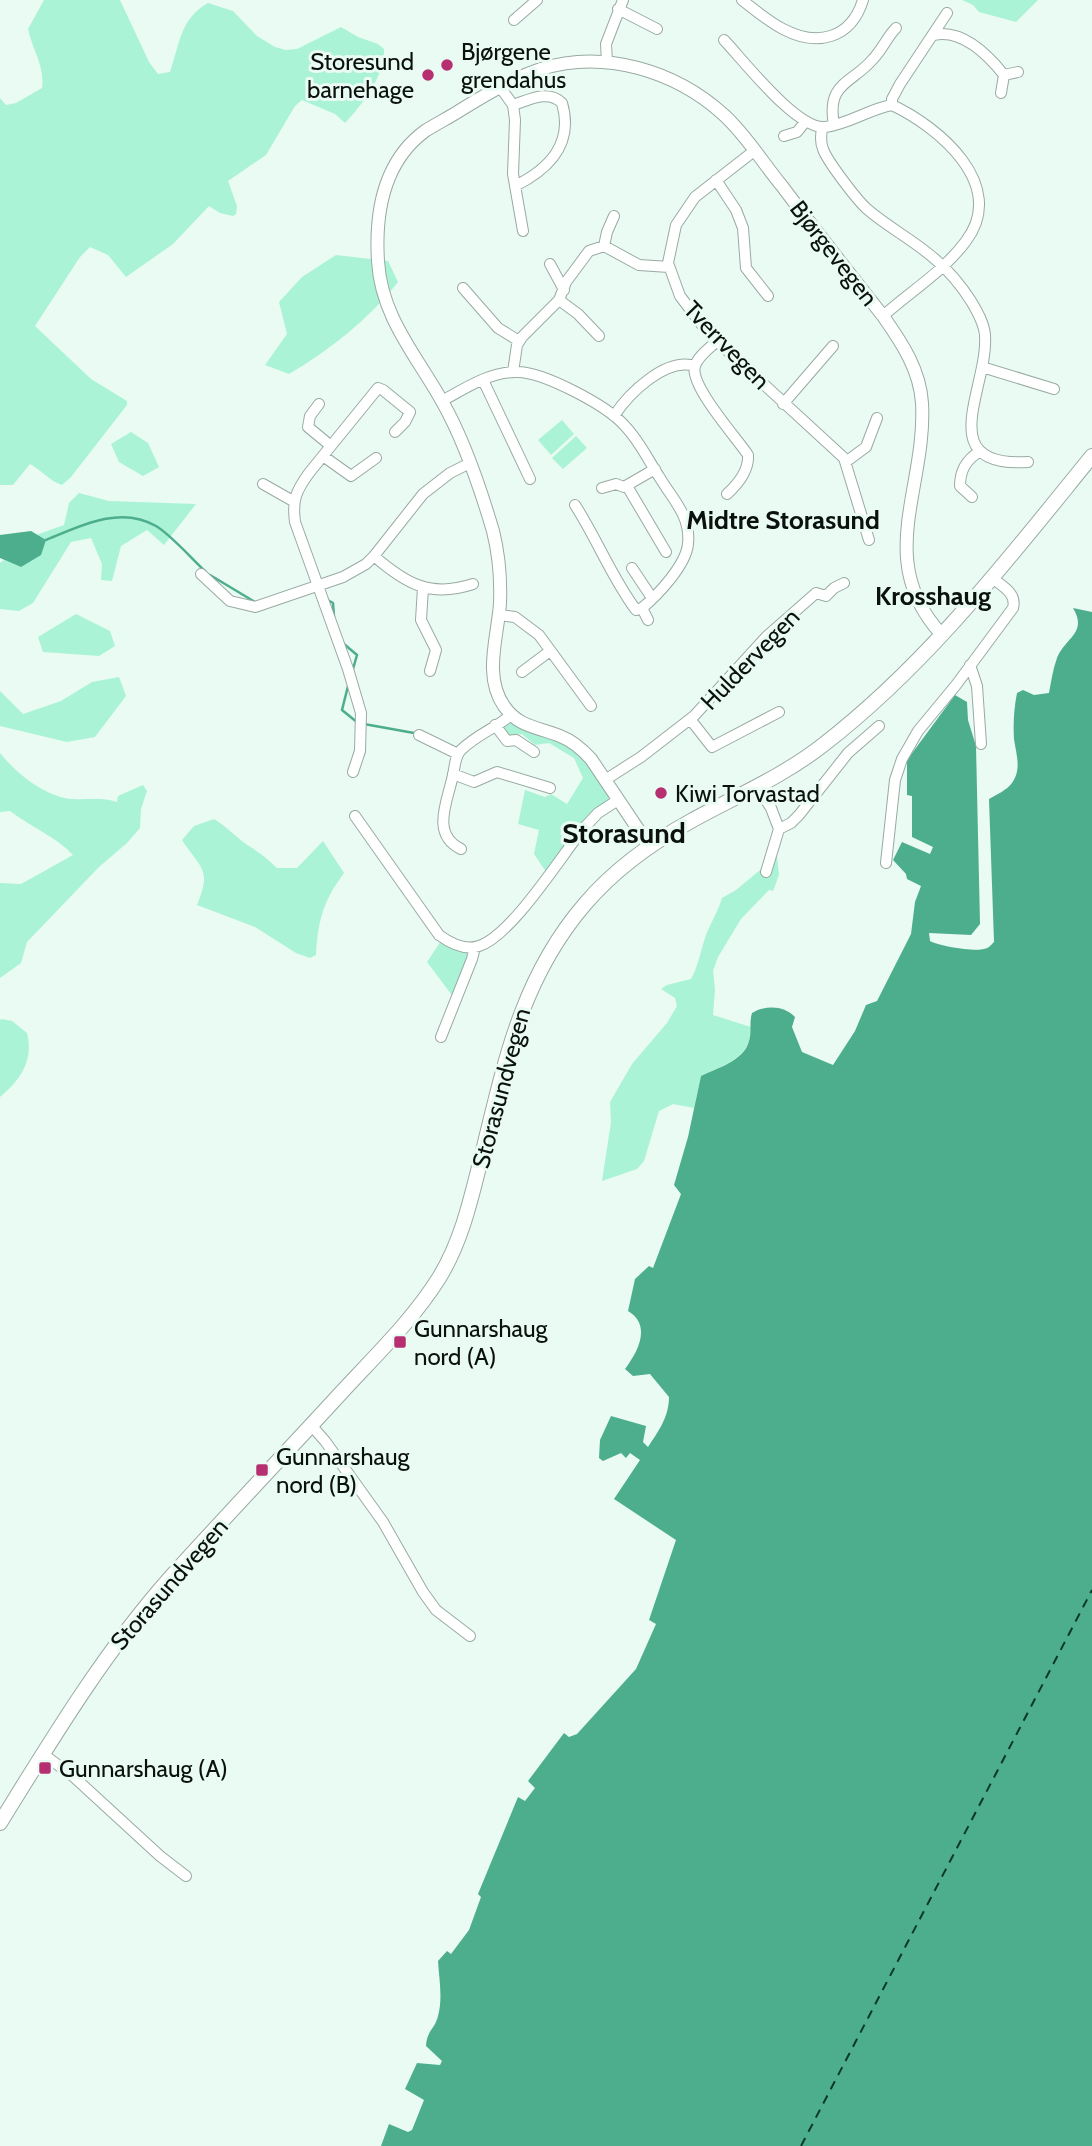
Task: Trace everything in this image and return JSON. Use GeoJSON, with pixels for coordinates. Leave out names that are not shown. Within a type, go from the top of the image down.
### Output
{"type":"FeatureCollection","features":[{"type":"Feature","properties":{"kind":"main road","name":"Storasundvegen"},"geometry":{"type":"LineString","coordinates":[[0,1823],[90,1681],[153,1598],[406,1322],[443,1272],[463,1227],[506,1056],[519,1016],[555,945],[579,911],[614,875],[649,846],[758,788],[804,759],[902,677],[992,578],[1092,456]]}},
{"type":"Feature","properties":{"kind":"street"},"geometry":{"type":"LineString","coordinates":[[514,20],[537,0]]}},
{"type":"Feature","properties":{"kind":"street"},"geometry":{"type":"LineString","coordinates":[[743,0],[783,30],[810,39],[822,39],[844,30],[863,0]]}},
{"type":"Feature","properties":{"kind":"street"},"geometry":{"type":"LineString","coordinates":[[607,62],[606,44],[620,3],[657,29]]}},
{"type":"Feature","properties":{"kind":"street"},"geometry":{"type":"LineString","coordinates":[[892,105],[892,99],[900,84],[947,13]]}},
{"type":"Feature","properties":{"kind":"street"},"geometry":{"type":"LineString","coordinates":[[896,28],[867,66],[847,79],[838,91],[821,140],[823,149],[867,209],[942,265],[971,300],[985,333],[982,366],[971,412],[973,440],[979,452],[999,461],[1028,462]]}},
{"type":"Feature","properties":{"kind":"street"},"geometry":{"type":"LineString","coordinates":[[934,35],[950,33],[963,38],[995,64],[1004,75],[1001,93]]}},
{"type":"Feature","properties":{"kind":"street"},"geometry":{"type":"LineString","coordinates":[[724,40],[788,109],[805,122],[828,126],[892,105],[913,116],[963,158],[977,192],[979,205],[976,226],[966,242],[942,268],[883,316]]}},
{"type":"Feature","properties":{"kind":"street","name":"Bjørgevegen"},"geometry":{"type":"LineString","coordinates":[[511,715],[498,696],[494,681],[500,578],[497,546],[457,430],[442,401],[402,340],[388,309],[378,265],[377,230],[386,182],[393,168],[414,141],[425,131],[500,87],[544,68],[607,62],[646,70],[690,89],[727,118],[883,316],[907,354],[920,391],[922,423],[909,517],[908,568],[916,600],[942,635]]}},
{"type":"Feature","properties":{"kind":"street"},"geometry":{"type":"LineString","coordinates":[[1004,75],[1018,72]]}},
{"type":"Feature","properties":{"kind":"street"},"geometry":{"type":"LineString","coordinates":[[500,87],[513,105],[513,174],[523,231]]}},
{"type":"Feature","properties":{"kind":"street"},"geometry":{"type":"LineString","coordinates":[[513,105],[553,96],[562,103],[565,122],[554,158],[541,171],[515,186]]}},
{"type":"Feature","properties":{"kind":"street"},"geometry":{"type":"LineString","coordinates":[[784,136],[797,132],[805,122]]}},
{"type":"Feature","properties":{"kind":"street"},"geometry":{"type":"LineString","coordinates":[[513,372],[519,341],[561,295],[589,251],[604,246],[639,265],[669,267],[676,225],[695,197],[754,151]]}},
{"type":"Feature","properties":{"kind":"street"},"geometry":{"type":"LineString","coordinates":[[716,180],[736,210],[743,228],[747,268],[768,296]]}},
{"type":"Feature","properties":{"kind":"street"},"geometry":{"type":"LineString","coordinates":[[604,246],[614,216]]}},
{"type":"Feature","properties":{"kind":"street"},"geometry":{"type":"LineString","coordinates":[[551,264],[561,295],[599,336]]}},
{"type":"Feature","properties":{"kind":"street","name":"Tverrvegen"},"geometry":{"type":"LineString","coordinates":[[669,267],[680,296],[717,341],[847,461]]}},
{"type":"Feature","properties":{"kind":"street"},"geometry":{"type":"LineString","coordinates":[[463,288],[498,328],[519,341]]}},
{"type":"Feature","properties":{"kind":"street"},"geometry":{"type":"LineString","coordinates":[[717,341],[695,366],[700,387],[748,455],[748,464],[737,484],[727,494]]}},
{"type":"Feature","properties":{"kind":"street"},"geometry":{"type":"LineString","coordinates":[[783,404],[822,362],[833,346]]}},
{"type":"Feature","properties":{"kind":"street"},"geometry":{"type":"LineString","coordinates":[[614,416],[656,375],[679,364],[695,366]]}},
{"type":"Feature","properties":{"kind":"street"},"geometry":{"type":"LineString","coordinates":[[982,366],[1054,389]]}},
{"type":"Feature","properties":{"kind":"street"},"geometry":{"type":"LineString","coordinates":[[442,401],[483,380],[513,372],[525,372],[551,380],[614,416],[632,434],[684,514],[689,542],[677,569],[642,608],[636,610],[630,602],[575,505]]}},
{"type":"Feature","properties":{"kind":"street"},"geometry":{"type":"LineString","coordinates":[[483,380],[530,479]]}},
{"type":"Feature","properties":{"kind":"street"},"geometry":{"type":"LineString","coordinates":[[353,772],[360,751],[361,713],[295,522],[293,502],[309,473],[372,393],[379,388],[410,412],[395,432]]}},
{"type":"Feature","properties":{"kind":"street"},"geometry":{"type":"LineString","coordinates":[[319,404],[310,416],[308,427],[331,446]]}},
{"type":"Feature","properties":{"kind":"street"},"geometry":{"type":"LineString","coordinates":[[869,540],[847,461],[866,447],[877,418]]}},
{"type":"Feature","properties":{"kind":"street"},"geometry":{"type":"LineString","coordinates":[[972,497],[960,486],[960,478],[969,458],[979,452]]}},
{"type":"Feature","properties":{"kind":"street"},"geometry":{"type":"LineString","coordinates":[[323,457],[351,476],[376,458]]}},
{"type":"Feature","properties":{"kind":"street"},"geometry":{"type":"LineString","coordinates":[[201,574],[230,601],[246,606],[268,604],[355,572],[374,556],[434,484],[470,463]]}},
{"type":"Feature","properties":{"kind":"street"},"geometry":{"type":"LineString","coordinates":[[602,488],[616,484],[627,486],[655,469]]}},
{"type":"Feature","properties":{"kind":"street"},"geometry":{"type":"LineString","coordinates":[[263,484],[293,502]]}},
{"type":"Feature","properties":{"kind":"street"},"geometry":{"type":"LineString","coordinates":[[627,486],[666,552]]}},
{"type":"Feature","properties":{"kind":"street"},"geometry":{"type":"LineString","coordinates":[[374,556],[397,574],[423,588],[457,589],[473,584]]}},
{"type":"Feature","properties":{"kind":"street"},"geometry":{"type":"LineString","coordinates":[[632,568],[652,598]]}},
{"type":"Feature","properties":{"kind":"street"},"geometry":{"type":"LineString","coordinates":[[886,863],[898,767],[918,732],[1013,608],[1011,593],[992,578]]}},
{"type":"Feature","properties":{"kind":"street","name":"Huldervegen"},"geometry":{"type":"LineString","coordinates":[[605,780],[690,719],[781,622],[816,593],[826,596],[844,583]]}},
{"type":"Feature","properties":{"kind":"street"},"geometry":{"type":"LineString","coordinates":[[423,588],[421,620],[436,650],[430,671]]}},
{"type":"Feature","properties":{"kind":"street"},"geometry":{"type":"LineString","coordinates":[[642,608],[648,621]]}},
{"type":"Feature","properties":{"kind":"street"},"geometry":{"type":"LineString","coordinates":[[499,615],[515,617],[527,624],[591,706]]}},
{"type":"Feature","properties":{"kind":"street"},"geometry":{"type":"LineString","coordinates":[[522,672],[550,651]]}},
{"type":"Feature","properties":{"kind":"street"},"geometry":{"type":"LineString","coordinates":[[970,665],[976,686],[981,744]]}},
{"type":"Feature","properties":{"kind":"street","name":"Huldervegen"},"geometry":{"type":"LineString","coordinates":[[690,719],[712,747],[779,712]]}},
{"type":"Feature","properties":{"kind":"street"},"geometry":{"type":"LineString","coordinates":[[461,849],[455,846],[443,827],[443,812],[458,754],[474,739],[511,715],[530,727],[573,742],[591,759],[649,846]]}},
{"type":"Feature","properties":{"kind":"street"},"geometry":{"type":"LineString","coordinates":[[495,725],[507,741],[516,740],[534,752]]}},
{"type":"Feature","properties":{"kind":"street"},"geometry":{"type":"LineString","coordinates":[[779,829],[800,815],[848,753],[879,726]]}},
{"type":"Feature","properties":{"kind":"street"},"geometry":{"type":"LineString","coordinates":[[419,735],[458,754]]}},
{"type":"Feature","properties":{"kind":"street"},"geometry":{"type":"LineString","coordinates":[[453,774],[474,782],[497,772],[550,788]]}},
{"type":"Feature","properties":{"kind":"street"},"geometry":{"type":"LineString","coordinates":[[758,788],[771,808],[779,829],[766,872]]}},
{"type":"Feature","properties":{"kind":"street"},"geometry":{"type":"LineString","coordinates":[[355,816],[439,934],[459,946],[475,947],[500,936],[583,829],[598,813],[618,800]]}},
{"type":"Feature","properties":{"kind":"street"},"geometry":{"type":"LineString","coordinates":[[441,1037],[475,947]]}},
{"type":"Feature","properties":{"kind":"street"},"geometry":{"type":"LineString","coordinates":[[311,1425],[370,1503],[436,1610],[470,1636]]}},
{"type":"Feature","properties":{"kind":"street"},"geometry":{"type":"LineString","coordinates":[[43,1754],[74,1777],[160,1856],[186,1876]]}},
{"type":"Feature","properties":{"kind":"shaded area"},"geometry":{"type":"Polygon","coordinates":[[[44,0],[120,0],[149,62],[158,74],[170,72],[186,24],[208,3],[233,11],[257,36],[275,47],[297,49],[341,27],[378,44],[384,49],[384,59],[372,89],[345,123],[335,114],[302,100],[295,106],[266,155],[228,181],[237,206],[233,216],[220,213],[209,206],[173,244],[126,277],[108,255],[90,247],[80,257],[35,326],[91,379],[127,401],[127,405],[62,485],[30,464],[13,485],[0,485],[0,98],[6,105],[16,103],[42,88],[40,65],[28,29],[44,0]]]}},
{"type":"Feature","properties":{"kind":"shaded area"},"geometry":{"type":"Polygon","coordinates":[[[962,0],[1038,0],[1016,22],[979,12],[973,5],[962,0]]]}},
{"type":"Feature","properties":{"kind":"shaded area"},"geometry":{"type":"Polygon","coordinates":[[[336,255],[388,261],[398,282],[361,321],[304,365],[289,374],[265,365],[287,334],[279,302],[302,277],[336,255]]]}},
{"type":"Feature","properties":{"kind":"shaded area"},"geometry":{"type":"Polygon","coordinates":[[[562,420],[574,434],[551,455],[538,440],[562,420]]]}},
{"type":"Feature","properties":{"kind":"shaded area"},"geometry":{"type":"Polygon","coordinates":[[[131,432],[148,443],[159,467],[143,476],[119,462],[111,444],[131,432]]]}},
{"type":"Feature","properties":{"kind":"shaded area"},"geometry":{"type":"Polygon","coordinates":[[[576,436],[587,448],[563,469],[552,458],[576,436]]]}},
{"type":"Feature","properties":{"kind":"shaded area"},"geometry":{"type":"Polygon","coordinates":[[[79,493],[109,501],[196,504],[164,545],[147,530],[121,546],[112,581],[101,580],[102,564],[91,538],[71,542],[33,603],[19,611],[0,609],[0,563],[4,560],[21,567],[46,541],[36,535],[64,525],[69,503],[79,493]]]}},
{"type":"Feature","properties":{"kind":"shaded area"},"geometry":{"type":"Polygon","coordinates":[[[31,531],[46,540],[41,555],[21,567],[0,558],[0,535],[31,531]]]}},
{"type":"Feature","properties":{"kind":"shaded area"},"geometry":{"type":"Polygon","coordinates":[[[1073,608],[1092,612],[1092,2146],[381,2146],[389,2124],[408,2132],[412,2130],[424,2100],[405,2089],[417,2063],[440,2065],[442,2061],[426,2046],[439,2009],[438,1961],[447,1951],[451,1954],[469,1930],[481,1897],[478,1894],[518,1797],[525,1801],[535,1788],[528,1781],[564,1733],[569,1737],[577,1734],[636,1669],[656,1624],[649,1620],[676,1540],[614,1499],[640,1460],[630,1453],[626,1458],[621,1453],[603,1461],[599,1458],[600,1440],[611,1416],[646,1426],[643,1442],[648,1447],[667,1411],[669,1397],[650,1374],[633,1376],[625,1369],[638,1347],[641,1331],[635,1317],[628,1311],[635,1279],[649,1266],[653,1268],[681,1194],[674,1185],[701,1076],[742,1054],[750,1038],[752,1013],[768,1008],[780,1008],[791,1013],[795,1017],[792,1027],[802,1052],[833,1065],[855,1031],[866,1005],[877,1001],[911,934],[915,902],[921,886],[907,879],[906,874],[893,860],[902,842],[930,854],[933,847],[912,837],[912,796],[907,795],[907,760],[955,695],[967,702],[968,720],[976,746],[980,924],[971,935],[929,933],[930,941],[948,947],[973,950],[986,949],[994,942],[989,799],[1010,786],[1017,772],[1014,710],[1017,693],[1023,690],[1034,695],[1049,693],[1057,658],[1077,630],[1077,617],[1073,608]]]}},
{"type":"Feature","properties":{"kind":"shaded area"},"geometry":{"type":"Polygon","coordinates":[[[76,614],[110,631],[115,646],[99,656],[43,652],[38,637],[76,614]]]}},
{"type":"Feature","properties":{"kind":"shaded area"},"geometry":{"type":"Polygon","coordinates":[[[119,677],[126,696],[95,737],[67,742],[0,726],[0,691],[23,714],[61,701],[92,682],[119,677]]]}},
{"type":"Feature","properties":{"kind":"shaded area"},"geometry":{"type":"Polygon","coordinates":[[[512,723],[578,750],[607,791],[609,801],[573,833],[563,828],[560,834],[569,841],[546,872],[534,854],[539,830],[518,824],[525,790],[545,797],[551,794],[567,804],[583,778],[574,758],[549,743],[535,745],[522,734],[506,736],[504,727],[512,723]]]}},
{"type":"Feature","properties":{"kind":"shaded area"},"geometry":{"type":"Polygon","coordinates":[[[0,753],[32,783],[63,798],[117,802],[118,796],[143,785],[147,791],[141,809],[140,828],[27,942],[21,963],[0,978],[0,883],[21,884],[73,855],[59,842],[10,811],[0,812],[0,753]]]}},
{"type":"Feature","properties":{"kind":"shaded area"},"geometry":{"type":"Polygon","coordinates":[[[214,819],[277,868],[297,868],[323,841],[344,873],[323,912],[316,955],[310,958],[296,953],[255,927],[197,905],[204,876],[182,840],[194,826],[214,819]]]}},
{"type":"Feature","properties":{"kind":"shaded area"},"geometry":{"type":"Polygon","coordinates":[[[777,856],[779,875],[773,891],[769,890],[741,919],[718,957],[713,971],[713,1015],[751,1027],[747,1046],[735,1059],[701,1076],[694,1108],[673,1104],[659,1111],[644,1161],[637,1169],[602,1181],[611,1122],[610,1102],[632,1064],[667,1023],[677,1006],[675,998],[661,989],[691,979],[722,898],[736,890],[777,856]]]}},
{"type":"Feature","properties":{"kind":"shaded area"},"geometry":{"type":"Polygon","coordinates":[[[441,941],[466,951],[469,955],[454,998],[427,962],[441,941]]]}},
{"type":"Feature","properties":{"kind":"shaded area"},"geometry":{"type":"Polygon","coordinates":[[[0,1020],[12,1021],[27,1033],[29,1052],[19,1077],[0,1097],[0,1020]]]}},
{"type":"Feature","properties":{"kind":"waterway"},"geometry":{"type":"LineString","coordinates":[[46,540],[100,520],[128,517],[156,526],[205,571]]}},
{"type":"Feature","properties":{"kind":"waterway"},"geometry":{"type":"LineString","coordinates":[[210,575],[255,602]]}},
{"type":"Feature","properties":{"kind":"waterway"},"geometry":{"type":"LineString","coordinates":[[326,599],[333,603],[334,617]]}},
{"type":"Feature","properties":{"kind":"waterway"},"geometry":{"type":"LineString","coordinates":[[344,644],[357,655],[353,669]]}},
{"type":"Feature","properties":{"kind":"waterway"},"geometry":{"type":"LineString","coordinates":[[348,686],[342,710],[358,723]]}},
{"type":"Feature","properties":{"kind":"waterway"},"geometry":{"type":"LineString","coordinates":[[364,724],[414,733]]}},
{"type":"Feature","properties":{"kind":"ferry route"},"geometry":{"type":"LineString","coordinates":[[801,2146],[1092,1590]]}},
{"type":"Feature","properties":{"kind":"place","name":"Bjørgene grendahus"},"geometry":{"type":"Point","coordinates":[447,65]}},
{"type":"Feature","properties":{"kind":"place","name":"Storesund barnehage"},"geometry":{"type":"Point","coordinates":[428,75]}},
{"type":"Feature","properties":{"kind":"place","name":"Kiwi Torvastad"},"geometry":{"type":"Point","coordinates":[661,793]}},
{"type":"Feature","properties":{"kind":"place","name":"Gunnarshaug nord (A)"},"geometry":{"type":"Point","coordinates":[400,1342]}},
{"type":"Feature","properties":{"kind":"place","name":"Gunnarshaug nord (B)"},"geometry":{"type":"Point","coordinates":[262,1470]}},
{"type":"Feature","properties":{"kind":"place","name":"Gunnarshaug (A)"},"geometry":{"type":"Point","coordinates":[45,1768]}},
{"type":"Feature","properties":{"kind":"district","name":"Midtre Storasund"},"geometry":{"type":"Point","coordinates":[783,520]}},
{"type":"Feature","properties":{"kind":"district","name":"Krosshaug"},"geometry":{"type":"Point","coordinates":[933,596]}},
{"type":"Feature","properties":{"kind":"district","name":"Storasund"},"geometry":{"type":"Point","coordinates":[624,833]}}]}
